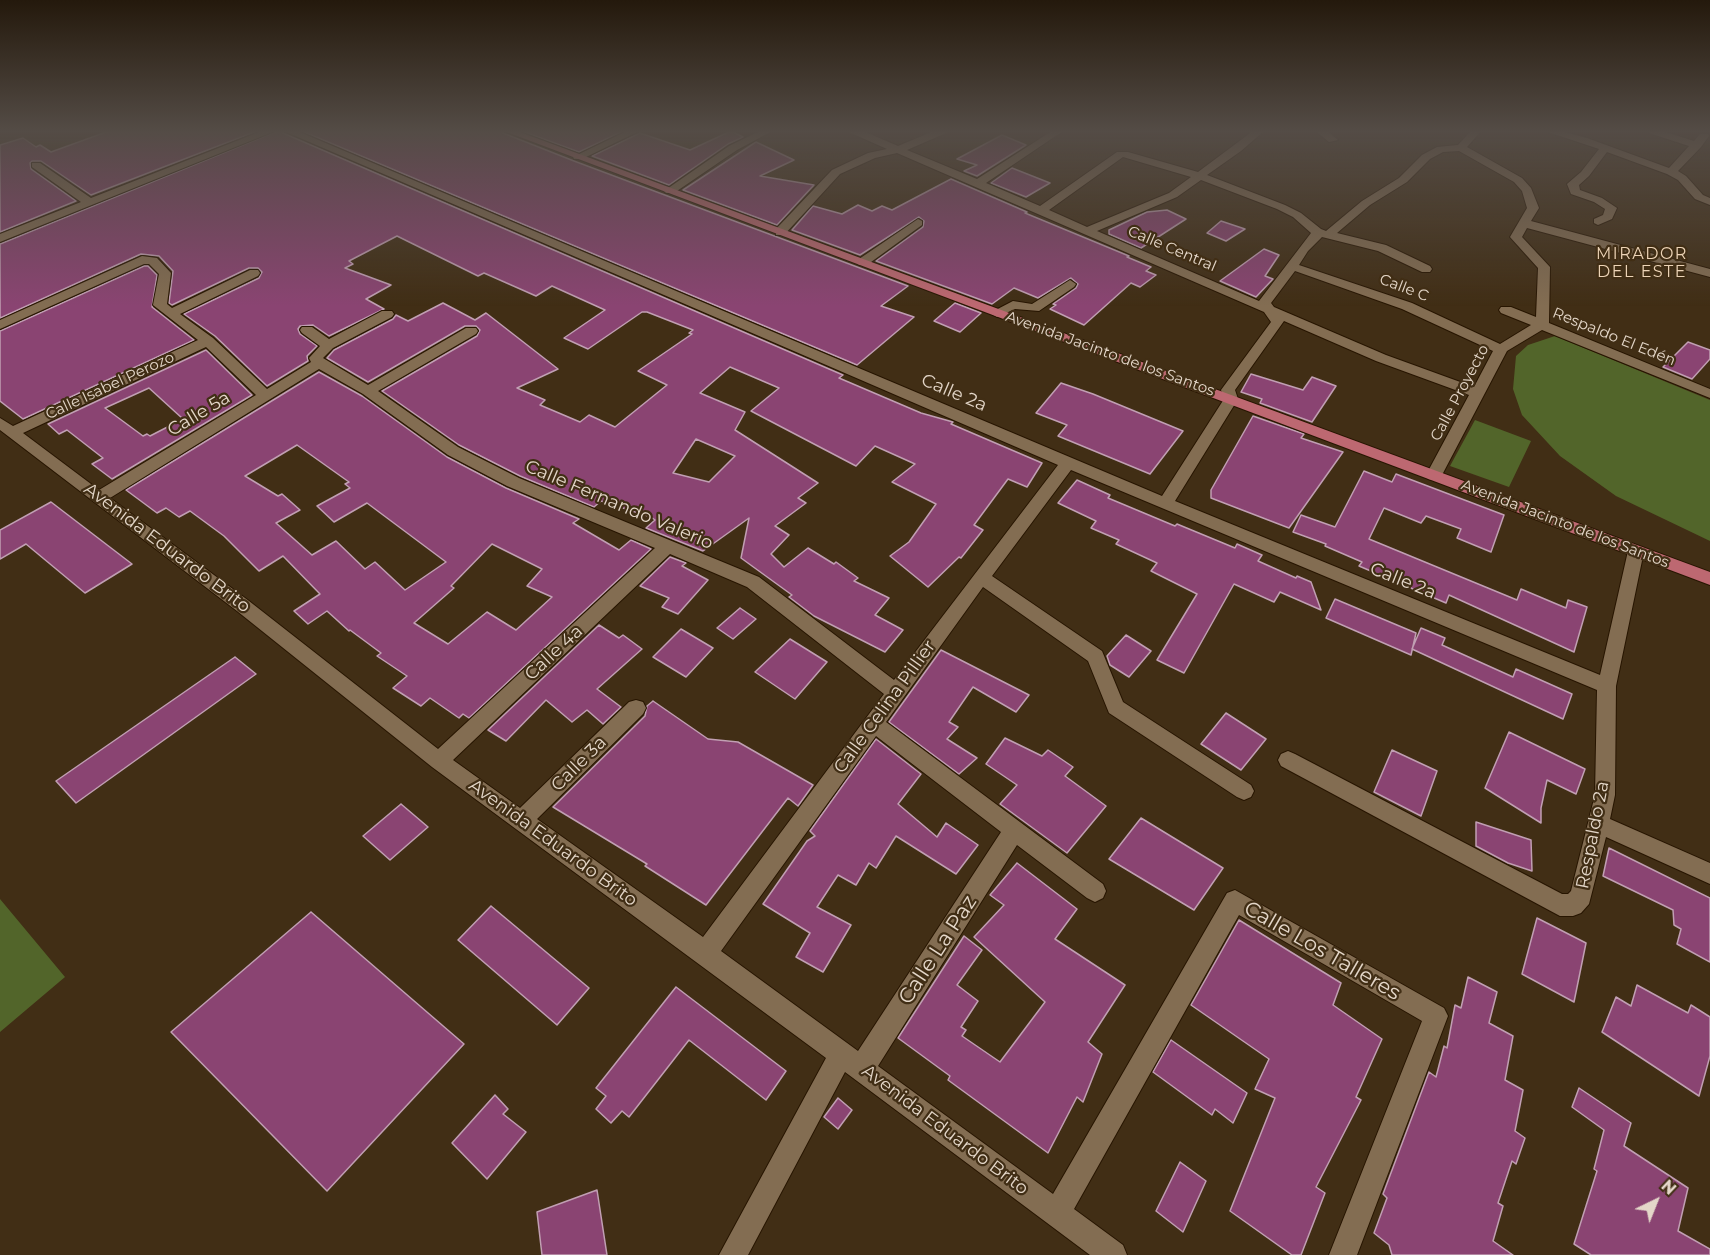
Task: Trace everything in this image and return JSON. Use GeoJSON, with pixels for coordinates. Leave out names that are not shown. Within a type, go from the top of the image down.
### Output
{"type":"FeatureCollection","features":[{"type":"Feature","properties":{"kind":"main road","name":"Avenida Jacinto de los Santos"},"geometry":{"type":"LineString","coordinates":[[666,190],[1710,579]]}},
{"type":"Feature","properties":{"kind":"street"},"geometry":{"type":"LineString","coordinates":[[71,190],[89,202]]}},
{"type":"Feature","properties":{"kind":"street"},"geometry":{"type":"LineString","coordinates":[[2,236],[120,190]]}},
{"type":"Feature","properties":{"kind":"street","name":"Calle 2a"},"geometry":{"type":"LineString","coordinates":[[429,190],[1068,463],[1607,686]]}},
{"type":"Feature","properties":{"kind":"street"},"geometry":{"type":"LineString","coordinates":[[780,232],[820,190]]}},
{"type":"Feature","properties":{"kind":"street","name":"Calle Central"},"geometry":{"type":"LineString","coordinates":[[994,190],[1381,358],[1478,393]]}},
{"type":"Feature","properties":{"kind":"street"},"geometry":{"type":"LineString","coordinates":[[1042,210],[1071,190]]}},
{"type":"Feature","properties":{"kind":"street"},"geometry":{"type":"LineString","coordinates":[[1088,231],[1164,200],[1180,190]]}},
{"type":"Feature","properties":{"kind":"street"},"geometry":{"type":"LineString","coordinates":[[1236,190],[1287,209],[1323,233],[1381,247],[1426,269]]}},
{"type":"Feature","properties":{"kind":"street"},"geometry":{"type":"LineString","coordinates":[[1166,504],[1230,399],[1228,390],[1278,322],[1264,303],[1303,249],[1317,236],[1388,190]]}},
{"type":"Feature","properties":{"kind":"street"},"geometry":{"type":"LineString","coordinates":[[1525,190],[1533,208],[1516,237],[1544,267],[1542,324]]}},
{"type":"Feature","properties":{"kind":"street"},"geometry":{"type":"LineString","coordinates":[[1574,190],[1575,192],[1598,200],[1611,208],[1608,217],[1598,221]]}},
{"type":"Feature","properties":{"kind":"street"},"geometry":{"type":"LineString","coordinates":[[1692,190],[1699,197],[1710,202]]}},
{"type":"Feature","properties":{"kind":"street"},"geometry":{"type":"LineString","coordinates":[[1524,222],[1710,273]]}},
{"type":"Feature","properties":{"kind":"street"},"geometry":{"type":"LineString","coordinates":[[863,262],[918,223]]}},
{"type":"Feature","properties":{"kind":"street"},"geometry":{"type":"LineString","coordinates":[[0,325],[142,260],[153,261],[165,273],[160,305],[208,341],[266,396]]}},
{"type":"Feature","properties":{"kind":"street","name":"Calle C"},"geometry":{"type":"LineString","coordinates":[[1291,266],[1396,302],[1500,349]]}},
{"type":"Feature","properties":{"kind":"street"},"geometry":{"type":"LineString","coordinates":[[171,313],[254,273]]}},
{"type":"Feature","properties":{"kind":"street"},"geometry":{"type":"LineString","coordinates":[[997,313],[1014,305],[1034,308],[1070,284]]}},
{"type":"Feature","properties":{"kind":"street","name":"Respaldo El Edén"},"geometry":{"type":"LineString","coordinates":[[1506,310],[1710,394]]}},
{"type":"Feature","properties":{"kind":"street"},"geometry":{"type":"LineString","coordinates":[[320,363],[316,358],[328,345],[387,314]]}},
{"type":"Feature","properties":{"kind":"street","name":"Calle Proyecto"},"geometry":{"type":"LineString","coordinates":[[1434,475],[1500,349],[1542,324]]}},
{"type":"Feature","properties":{"kind":"street"},"geometry":{"type":"LineString","coordinates":[[307,330],[328,345]]}},
{"type":"Feature","properties":{"kind":"street"},"geometry":{"type":"LineString","coordinates":[[368,391],[471,331]]}},
{"type":"Feature","properties":{"kind":"street","name":"Calle Isabel Perozo"},"geometry":{"type":"LineString","coordinates":[[6,427],[208,341]]}},
{"type":"Feature","properties":{"kind":"street","name":"Calle Fernando Valerio"},"geometry":{"type":"LineString","coordinates":[[320,363],[368,391],[453,451],[513,482],[753,582],[896,692]]}},
{"type":"Feature","properties":{"kind":"street","name":"Calle 5a"},"geometry":{"type":"LineString","coordinates":[[99,497],[320,363]]}},
{"type":"Feature","properties":{"kind":"street","name":"Avenida Eduardo Brito"},"geometry":{"type":"LineString","coordinates":[[6,427],[252,613],[439,761],[705,953],[1113,1255]]}},
{"type":"Feature","properties":{"kind":"street","name":"Calle Celina Pillier"},"geometry":{"type":"LineString","coordinates":[[705,953],[981,577],[1068,463]]}},
{"type":"Feature","properties":{"kind":"street","name":"Calle 4a"},"geometry":{"type":"LineString","coordinates":[[439,761],[668,546]]}},
{"type":"Feature","properties":{"kind":"street","name":"Respaldo 2a"},"geometry":{"type":"LineString","coordinates":[[1288,760],[1560,905],[1573,905],[1581,897],[1605,795],[1607,686],[1636,551]]}},
{"type":"Feature","properties":{"kind":"street"},"geometry":{"type":"LineString","coordinates":[[981,577],[1095,656],[1116,707],[1244,791]]}},
{"type":"Feature","properties":{"kind":"street","name":"Calle 3a"},"geometry":{"type":"LineString","coordinates":[[522,820],[636,708]]}},
{"type":"Feature","properties":{"kind":"street"},"geometry":{"type":"LineString","coordinates":[[873,723],[1095,891]]}},
{"type":"Feature","properties":{"kind":"street"},"geometry":{"type":"LineString","coordinates":[[1599,824],[1710,873]]}},
{"type":"Feature","properties":{"kind":"street","name":"Calle La Paz"},"geometry":{"type":"LineString","coordinates":[[733,1255],[852,1061],[1014,831]]}},
{"type":"Feature","properties":{"kind":"street","name":"Calle Los Talleres"},"geometry":{"type":"LineString","coordinates":[[1057,1213],[1235,901],[1436,1016],[1343,1255]]}},
{"type":"Feature","properties":{"kind":"green space"},"geometry":{"type":"Polygon","coordinates":[[[1555,336],[1710,400],[1710,541],[1616,496],[1560,456],[1522,415],[1513,389],[1516,356],[1528,345],[1555,336]]]}},
{"type":"Feature","properties":{"kind":"green space"},"geometry":{"type":"Polygon","coordinates":[[[1475,420],[1531,441],[1509,487],[1450,466],[1475,420]]]}},
{"type":"Feature","properties":{"kind":"green space"},"geometry":{"type":"Polygon","coordinates":[[[0,899],[65,977],[0,1032],[0,899]]]}},
{"type":"Feature","properties":{"kind":"building"},"geometry":{"type":"Polygon","coordinates":[[[0,190],[60,190],[76,201],[0,232],[0,190]]]}},
{"type":"Feature","properties":{"kind":"building"},"geometry":{"type":"Polygon","coordinates":[[[83,190],[105,190],[91,195],[83,190]]]}},
{"type":"Feature","properties":{"kind":"building"},"geometry":{"type":"Polygon","coordinates":[[[133,190],[414,190],[843,375],[839,378],[921,413],[953,422],[951,424],[1042,463],[1027,487],[1008,479],[974,525],[983,530],[961,558],[959,557],[928,587],[890,556],[909,542],[936,504],[892,482],[915,464],[875,446],[856,466],[751,411],[779,388],[730,367],[700,393],[745,412],[735,430],[818,483],[798,498],[806,503],[775,526],[789,535],[771,554],[784,567],[808,548],[834,564],[836,562],[858,578],[854,581],[889,598],[875,615],[903,630],[885,652],[814,616],[789,597],[792,595],[741,558],[749,518],[703,551],[646,528],[655,520],[651,517],[601,501],[594,507],[520,476],[459,445],[382,391],[477,336],[480,330],[476,326],[465,326],[368,382],[327,358],[334,350],[393,319],[396,315],[408,321],[443,303],[475,320],[486,313],[558,369],[517,388],[545,400],[540,405],[580,422],[589,415],[615,427],[667,385],[638,371],[692,334],[689,333],[693,330],[647,312],[642,312],[588,349],[564,338],[605,310],[552,286],[536,296],[484,273],[478,276],[397,236],[349,261],[353,264],[345,268],[391,285],[366,299],[384,309],[329,336],[313,325],[300,326],[298,329],[300,334],[317,346],[307,356],[308,361],[267,386],[215,336],[184,314],[259,278],[262,272],[258,268],[249,268],[172,305],[169,303],[173,271],[159,256],[141,254],[0,318],[0,244],[133,190]],[[696,439],[673,473],[709,482],[735,456],[696,439]]]}},
{"type":"Feature","properties":{"kind":"building"},"geometry":{"type":"Polygon","coordinates":[[[441,190],[650,190],[908,286],[881,306],[914,317],[857,365],[441,190]]]}},
{"type":"Feature","properties":{"kind":"building"},"geometry":{"type":"Polygon","coordinates":[[[684,190],[810,190],[777,225],[684,190]]]}},
{"type":"Feature","properties":{"kind":"building"},"geometry":{"type":"Polygon","coordinates":[[[931,190],[975,190],[1027,212],[1025,213],[1129,256],[1127,257],[1151,267],[1146,271],[1156,275],[1140,287],[1131,283],[1084,325],[1050,309],[1056,305],[1053,304],[1076,288],[1078,284],[1071,278],[1038,298],[1014,288],[992,304],[876,261],[923,227],[924,221],[919,217],[860,255],[792,230],[813,206],[842,214],[858,205],[872,211],[882,206],[892,210],[931,190]]]}},
{"type":"Feature","properties":{"kind":"building"},"geometry":{"type":"Polygon","coordinates":[[[1007,190],[1039,190],[1026,197],[1007,190]]]}},
{"type":"Feature","properties":{"kind":"building"},"geometry":{"type":"Polygon","coordinates":[[[1167,210],[1186,219],[1141,248],[1109,234],[1109,230],[1147,212],[1167,210]]]}},
{"type":"Feature","properties":{"kind":"building"},"geometry":{"type":"Polygon","coordinates":[[[1221,221],[1245,229],[1226,241],[1207,233],[1221,221]]]}},
{"type":"Feature","properties":{"kind":"building"},"geometry":{"type":"Polygon","coordinates":[[[1264,249],[1279,255],[1265,276],[1273,279],[1256,297],[1220,281],[1264,249]]]}},
{"type":"Feature","properties":{"kind":"building"},"geometry":{"type":"Polygon","coordinates":[[[148,266],[157,275],[152,307],[194,340],[23,419],[0,401],[0,331],[148,266]]]}},
{"type":"Feature","properties":{"kind":"building"},"geometry":{"type":"Polygon","coordinates":[[[955,303],[981,313],[960,332],[934,321],[955,303]]]}},
{"type":"Feature","properties":{"kind":"building"},"geometry":{"type":"Polygon","coordinates":[[[1688,342],[1710,350],[1710,359],[1692,379],[1663,367],[1688,342]]]}},
{"type":"Feature","properties":{"kind":"building"},"geometry":{"type":"Polygon","coordinates":[[[206,350],[252,395],[112,479],[92,464],[103,458],[67,430],[59,434],[48,424],[206,350]],[[149,388],[105,408],[143,436],[147,434],[150,436],[183,419],[149,388]]]}},
{"type":"Feature","properties":{"kind":"building"},"geometry":{"type":"Polygon","coordinates":[[[319,372],[362,396],[447,457],[506,488],[579,519],[573,523],[619,550],[631,540],[651,549],[469,718],[463,714],[459,718],[430,698],[421,706],[393,688],[407,676],[377,656],[381,653],[349,631],[327,611],[308,624],[294,611],[320,594],[283,556],[259,571],[224,536],[190,511],[179,517],[166,508],[157,513],[126,490],[319,372]],[[297,445],[245,476],[278,496],[282,494],[300,510],[276,523],[312,555],[336,541],[365,569],[375,562],[405,590],[446,562],[367,503],[334,522],[317,506],[350,488],[345,484],[349,482],[297,445]],[[492,544],[451,586],[454,588],[414,623],[448,644],[487,612],[516,630],[552,597],[527,586],[542,569],[492,544]]]}},
{"type":"Feature","properties":{"kind":"building"},"geometry":{"type":"Polygon","coordinates":[[[1251,374],[1303,390],[1312,377],[1336,386],[1312,422],[1260,403],[1262,399],[1241,392],[1251,374]]]}},
{"type":"Feature","properties":{"kind":"building"},"geometry":{"type":"Polygon","coordinates":[[[1061,383],[1183,431],[1150,474],[1058,436],[1067,425],[1036,413],[1061,383]]]}},
{"type":"Feature","properties":{"kind":"building"},"geometry":{"type":"Polygon","coordinates":[[[1253,416],[1304,434],[1301,438],[1343,452],[1289,528],[1211,498],[1211,490],[1253,416]]]}},
{"type":"Feature","properties":{"kind":"building"},"geometry":{"type":"Polygon","coordinates":[[[1364,471],[1392,482],[1396,474],[1504,515],[1491,552],[1457,538],[1461,529],[1426,516],[1421,523],[1384,508],[1369,539],[1517,600],[1521,589],[1566,608],[1568,600],[1587,607],[1574,652],[1449,595],[1446,603],[1359,566],[1362,562],[1325,546],[1326,544],[1293,532],[1301,515],[1335,527],[1364,471]]]}},
{"type":"Feature","properties":{"kind":"building"},"geometry":{"type":"Polygon","coordinates":[[[1077,480],[1110,495],[1108,498],[1175,526],[1177,524],[1235,548],[1237,544],[1262,555],[1258,561],[1296,578],[1297,576],[1311,582],[1321,610],[1280,592],[1274,602],[1234,584],[1184,673],[1157,660],[1197,594],[1151,571],[1157,563],[1116,544],[1119,540],[1091,528],[1096,521],[1058,503],[1077,480]]]}},
{"type":"Feature","properties":{"kind":"building"},"geometry":{"type":"Polygon","coordinates":[[[51,502],[132,564],[85,593],[26,544],[0,559],[0,530],[51,502]]]}},
{"type":"Feature","properties":{"kind":"building"},"geometry":{"type":"Polygon","coordinates":[[[670,557],[686,563],[682,566],[708,580],[678,614],[662,607],[669,598],[640,586],[670,557]]]}},
{"type":"Feature","properties":{"kind":"building"},"geometry":{"type":"Polygon","coordinates":[[[1335,599],[1416,633],[1411,655],[1326,618],[1335,599]]]}},
{"type":"Feature","properties":{"kind":"building"},"geometry":{"type":"Polygon","coordinates":[[[740,608],[756,619],[733,639],[717,628],[740,608]]]}},
{"type":"Feature","properties":{"kind":"building"},"geometry":{"type":"Polygon","coordinates":[[[599,625],[619,638],[623,635],[642,649],[597,689],[621,707],[603,724],[587,710],[572,722],[546,700],[506,741],[488,730],[599,625]]]}},
{"type":"Feature","properties":{"kind":"building"},"geometry":{"type":"Polygon","coordinates":[[[1421,628],[1445,638],[1442,645],[1513,677],[1516,669],[1572,694],[1563,719],[1412,649],[1421,628]]]}},
{"type":"Feature","properties":{"kind":"building"},"geometry":{"type":"Polygon","coordinates":[[[681,629],[713,648],[686,677],[653,657],[681,629]]]}},
{"type":"Feature","properties":{"kind":"building"},"geometry":{"type":"Polygon","coordinates":[[[1126,635],[1151,651],[1129,677],[1110,665],[1107,656],[1126,635]]]}},
{"type":"Feature","properties":{"kind":"building"},"geometry":{"type":"Polygon","coordinates":[[[790,639],[827,662],[795,699],[755,672],[790,639]]]}},
{"type":"Feature","properties":{"kind":"building"},"geometry":{"type":"Polygon","coordinates":[[[941,650],[1029,695],[1016,712],[973,687],[949,722],[958,727],[947,739],[977,758],[959,774],[889,722],[941,650]]]}},
{"type":"Feature","properties":{"kind":"building"},"geometry":{"type":"Polygon","coordinates":[[[235,657],[256,674],[76,803],[56,781],[235,657]]]}},
{"type":"Feature","properties":{"kind":"building"},"geometry":{"type":"Polygon","coordinates":[[[653,701],[708,739],[738,742],[813,785],[798,806],[788,798],[706,905],[645,866],[647,864],[553,807],[645,716],[647,706],[653,701]]]}},
{"type":"Feature","properties":{"kind":"building"},"geometry":{"type":"Polygon","coordinates":[[[1226,713],[1266,739],[1241,770],[1201,744],[1226,713]]]}},
{"type":"Feature","properties":{"kind":"building"},"geometry":{"type":"Polygon","coordinates":[[[1509,732],[1585,769],[1576,794],[1547,780],[1541,808],[1541,823],[1485,788],[1509,732]]]}},
{"type":"Feature","properties":{"kind":"building"},"geometry":{"type":"Polygon","coordinates":[[[1005,738],[1042,756],[1048,750],[1073,767],[1065,776],[1106,806],[1067,853],[1000,804],[1017,785],[986,764],[1005,738]]]}},
{"type":"Feature","properties":{"kind":"building"},"geometry":{"type":"Polygon","coordinates":[[[876,739],[921,774],[898,804],[937,837],[946,823],[978,845],[956,874],[896,836],[876,868],[869,863],[856,885],[838,875],[817,907],[851,925],[823,972],[796,957],[810,933],[763,904],[807,841],[815,836],[810,831],[876,739]]]}},
{"type":"Feature","properties":{"kind":"building"},"geometry":{"type":"Polygon","coordinates":[[[1392,750],[1437,771],[1421,816],[1374,792],[1392,750]]]}},
{"type":"Feature","properties":{"kind":"building"},"geometry":{"type":"Polygon","coordinates":[[[401,804],[428,827],[390,860],[363,836],[401,804]]]}},
{"type":"Feature","properties":{"kind":"building"},"geometry":{"type":"Polygon","coordinates":[[[1141,818],[1223,868],[1194,910],[1109,859],[1141,818]]]}},
{"type":"Feature","properties":{"kind":"building"},"geometry":{"type":"Polygon","coordinates":[[[1476,822],[1531,840],[1532,871],[1508,863],[1476,846],[1476,822]]]}},
{"type":"Feature","properties":{"kind":"building"},"geometry":{"type":"Polygon","coordinates":[[[1609,848],[1710,898],[1710,962],[1677,944],[1681,929],[1674,925],[1673,910],[1603,876],[1609,848]]]}},
{"type":"Feature","properties":{"kind":"building"},"geometry":{"type":"Polygon","coordinates":[[[1017,863],[1077,909],[1055,939],[1125,985],[1088,1042],[1102,1054],[1083,1102],[1077,1097],[1048,1153],[948,1080],[950,1076],[898,1038],[964,936],[982,950],[957,985],[978,1001],[961,1027],[966,1030],[962,1036],[1000,1062],[1045,1002],[974,937],[1004,905],[990,895],[1017,863]]]}},
{"type":"Feature","properties":{"kind":"building"},"geometry":{"type":"Polygon","coordinates":[[[491,906],[589,988],[557,1025],[458,940],[491,906]]]}},
{"type":"Feature","properties":{"kind":"building"},"geometry":{"type":"Polygon","coordinates":[[[311,912],[464,1044],[327,1191],[171,1032],[311,912]]]}},
{"type":"Feature","properties":{"kind":"building"},"geometry":{"type":"Polygon","coordinates":[[[1537,918],[1586,943],[1574,1002],[1522,974],[1537,918]]]}},
{"type":"Feature","properties":{"kind":"building"},"geometry":{"type":"Polygon","coordinates":[[[1239,920],[1341,983],[1333,1005],[1382,1039],[1356,1097],[1361,1100],[1316,1187],[1325,1193],[1301,1255],[1292,1255],[1230,1211],[1275,1098],[1255,1089],[1269,1059],[1191,1005],[1239,920]]]}},
{"type":"Feature","properties":{"kind":"building"},"geometry":{"type":"Polygon","coordinates":[[[1468,977],[1497,992],[1489,1023],[1513,1036],[1505,1080],[1523,1090],[1515,1131],[1525,1138],[1516,1164],[1512,1161],[1498,1203],[1503,1206],[1493,1241],[1513,1255],[1392,1255],[1389,1245],[1374,1233],[1387,1198],[1383,1194],[1429,1072],[1436,1077],[1444,1046],[1447,1048],[1455,1005],[1461,1008],[1468,977]]]}},
{"type":"Feature","properties":{"kind":"building"},"geometry":{"type":"Polygon","coordinates":[[[1637,985],[1688,1013],[1691,1005],[1710,1017],[1710,1056],[1699,1096],[1602,1032],[1616,997],[1631,1006],[1637,985]]]}},
{"type":"Feature","properties":{"kind":"building"},"geometry":{"type":"Polygon","coordinates":[[[676,987],[786,1071],[766,1100],[689,1040],[629,1117],[622,1111],[611,1123],[596,1109],[606,1096],[596,1088],[676,987]]]}},
{"type":"Feature","properties":{"kind":"building"},"geometry":{"type":"Polygon","coordinates":[[[1171,1040],[1247,1093],[1233,1123],[1215,1109],[1212,1115],[1153,1072],[1171,1040]]]}},
{"type":"Feature","properties":{"kind":"building"},"geometry":{"type":"Polygon","coordinates":[[[1579,1088],[1631,1123],[1624,1146],[1688,1188],[1678,1231],[1710,1249],[1710,1255],[1591,1255],[1574,1244],[1597,1171],[1594,1169],[1604,1130],[1572,1107],[1579,1088]]]}},
{"type":"Feature","properties":{"kind":"building"},"geometry":{"type":"Polygon","coordinates":[[[495,1095],[508,1109],[503,1114],[526,1132],[487,1179],[452,1143],[495,1095]]]}},
{"type":"Feature","properties":{"kind":"building"},"geometry":{"type":"Polygon","coordinates":[[[838,1098],[852,1110],[838,1129],[824,1117],[838,1098]]]}},
{"type":"Feature","properties":{"kind":"building"},"geometry":{"type":"Polygon","coordinates":[[[1180,1162],[1206,1181],[1183,1232],[1156,1211],[1180,1162]]]}},
{"type":"Feature","properties":{"kind":"building"},"geometry":{"type":"Polygon","coordinates":[[[597,1190],[607,1255],[542,1255],[537,1212],[597,1190]]]}},
{"type":"Feature","properties":{"kind":"district","name":"MIRADOR DEL ESTE"},"geometry":{"type":"Point","coordinates":[1642,263]}}]}
